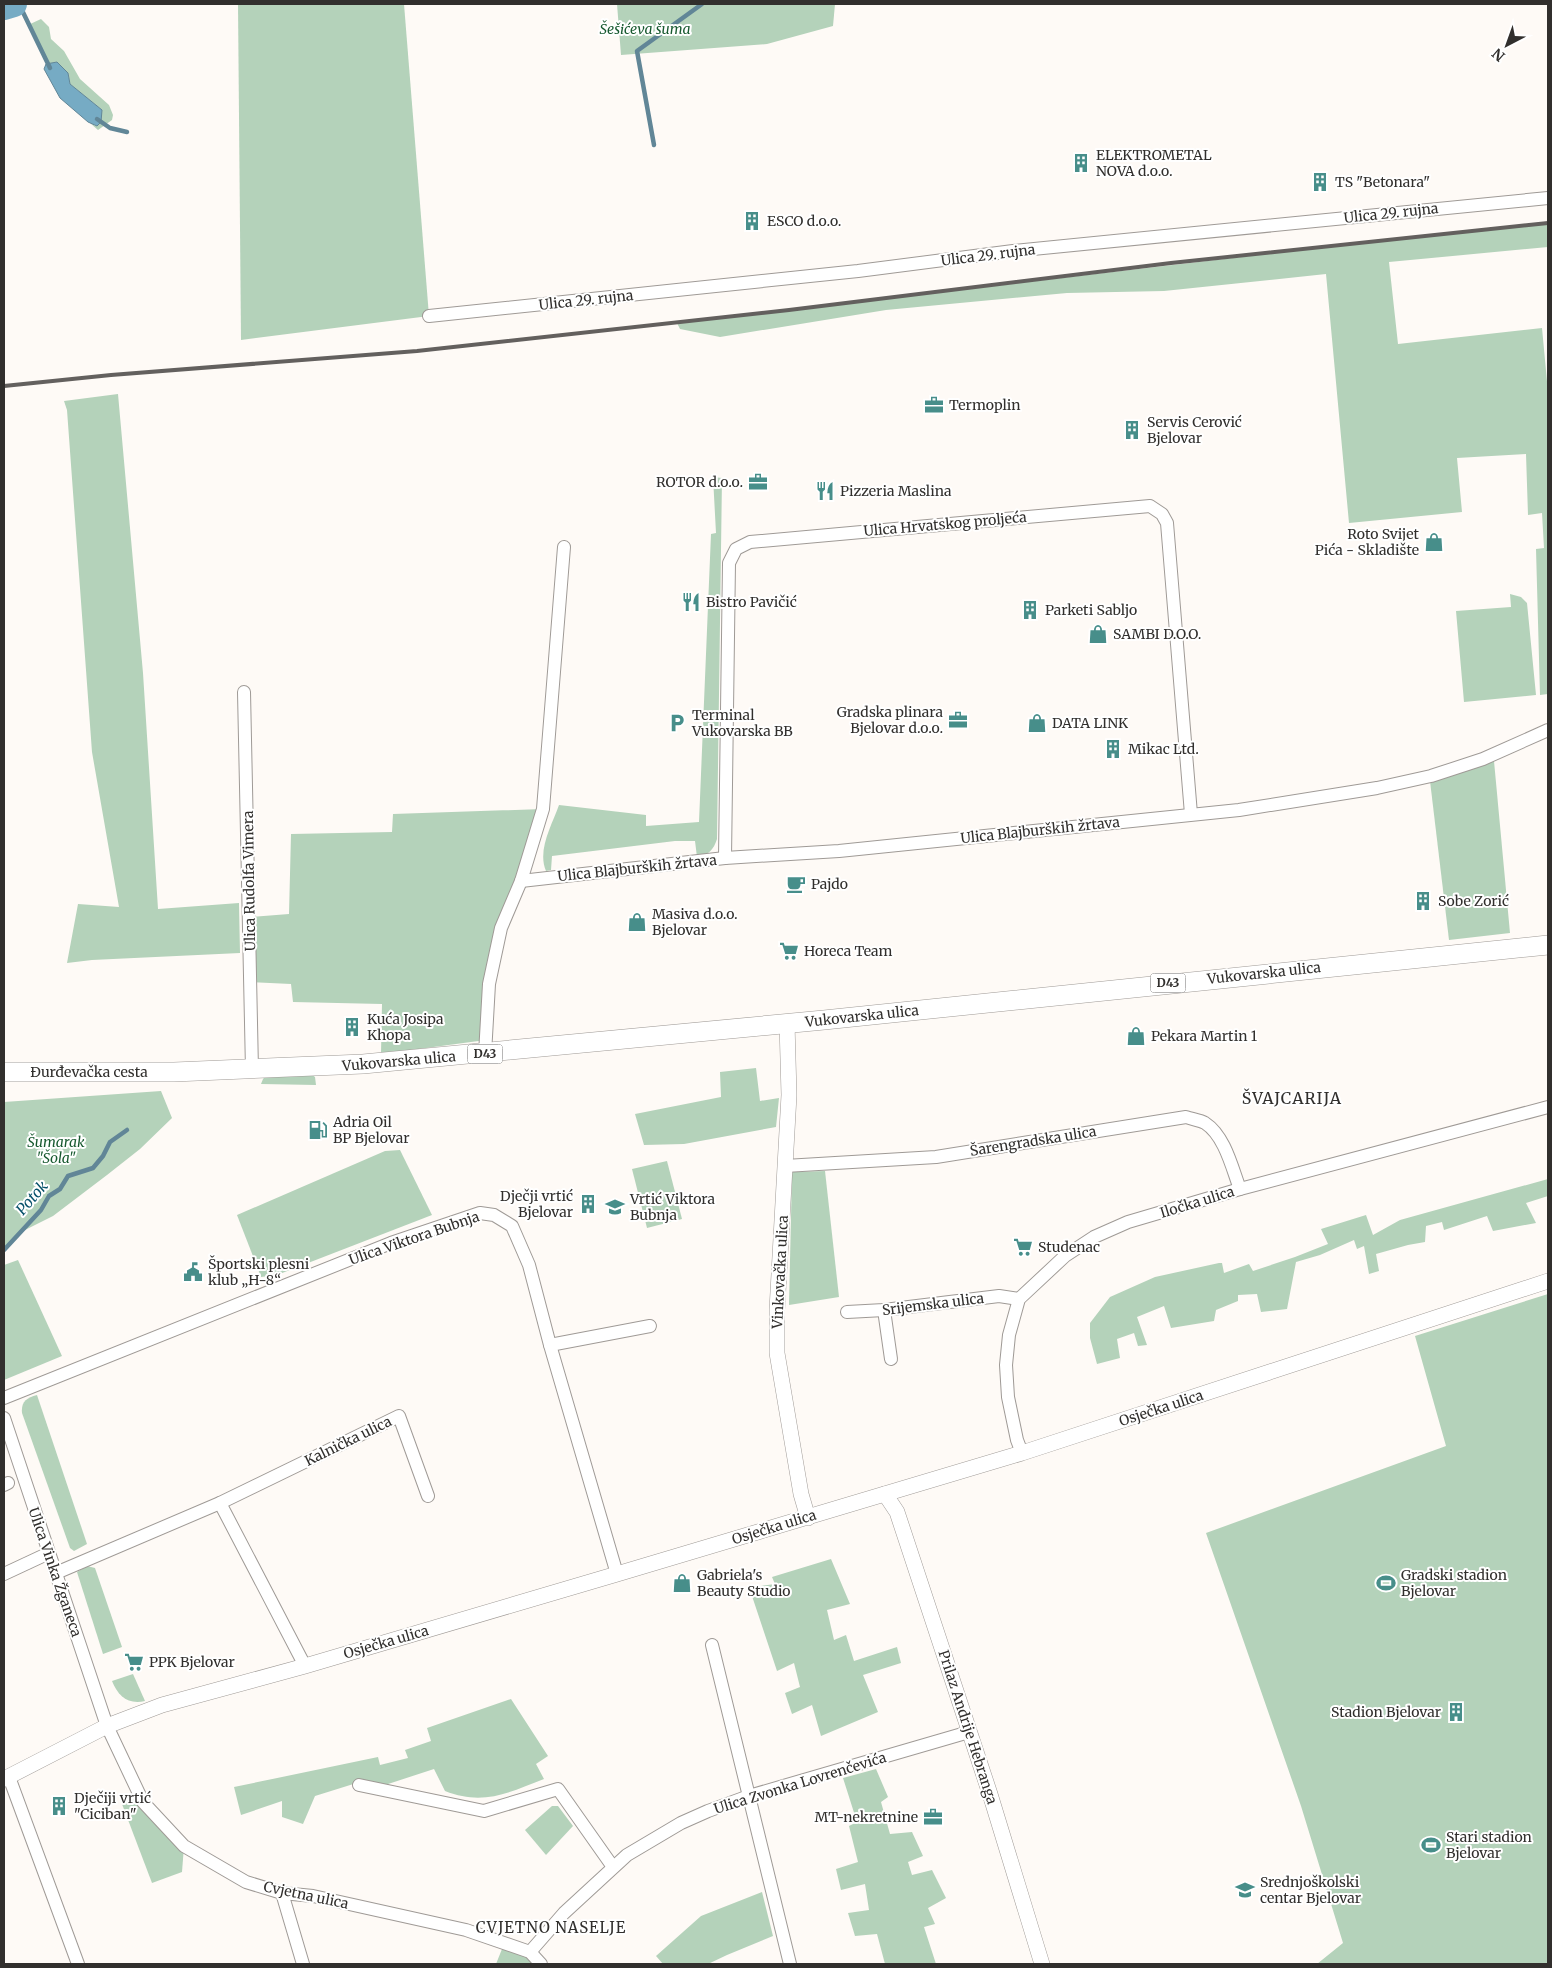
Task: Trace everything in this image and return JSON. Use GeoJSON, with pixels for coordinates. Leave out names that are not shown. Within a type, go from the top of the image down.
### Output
{"type":"FeatureCollection","features":[{"type":"Feature","properties":{"kind":"main road","name":"Vukovarska ulica"},"geometry":{"type":"LineString","coordinates":[[174,1072],[345,1066],[485,1054],[1548,945]]}},
{"type":"Feature","properties":{"kind":"main road","name":"Đurđevačka cesta"},"geometry":{"type":"LineString","coordinates":[[4,1072],[174,1072]]}},
{"type":"Feature","properties":{"kind":"street","name":"Ulica 29. rujna"},"geometry":{"type":"LineString","coordinates":[[429,316],[845,272],[1013,251],[1548,198]]}},
{"type":"Feature","properties":{"kind":"street","name":"Ulica Hrvatskog proljeća"},"geometry":{"type":"LineString","coordinates":[[725,858],[729,563],[736,549],[750,542],[1150,506],[1162,514],[1167,523],[1191,814]]}},
{"type":"Feature","properties":{"kind":"street"},"geometry":{"type":"LineString","coordinates":[[485,1054],[491,972],[505,917],[521,881],[543,809],[564,547]]}},
{"type":"Feature","properties":{"kind":"street","name":"Ulica Rudolfa Vimera"},"geometry":{"type":"LineString","coordinates":[[244,692],[252,1070]]}},
{"type":"Feature","properties":{"kind":"street","name":"Ulica Blajburških žrtava"},"geometry":{"type":"LineString","coordinates":[[521,881],[725,858],[839,851],[1248,809],[1369,789],[1431,776],[1483,759],[1548,730]]}},
{"type":"Feature","properties":{"kind":"street","name":"Vinkovačka ulica"},"geometry":{"type":"LineString","coordinates":[[787,1023],[789,1095],[777,1310],[777,1353],[808,1518]]}},
{"type":"Feature","properties":{"kind":"street","name":"Iločka ulica"},"geometry":{"type":"LineString","coordinates":[[1019,1299],[1065,1256],[1094,1237],[1128,1222],[1240,1189],[1548,1107]]}},
{"type":"Feature","properties":{"kind":"street","name":"Šarengradska ulica"},"geometry":{"type":"LineString","coordinates":[[785,1166],[936,1157],[1186,1117],[1204,1122],[1216,1134],[1240,1189]]}},
{"type":"Feature","properties":{"kind":"street","name":"Ulica Viktora Bubnja"},"geometry":{"type":"LineString","coordinates":[[4,1398],[391,1243],[480,1213],[494,1215],[512,1226],[529,1264],[550,1345],[617,1574]]}},
{"type":"Feature","properties":{"kind":"street","name":"Osječka ulica"},"geometry":{"type":"LineString","coordinates":[[6,1778],[107,1726],[162,1705],[305,1666],[1022,1453],[1548,1281]]}},
{"type":"Feature","properties":{"kind":"street","name":"Srijemska ulica"},"geometry":{"type":"LineString","coordinates":[[847,1312],[884,1310],[999,1296],[1019,1299]]}},
{"type":"Feature","properties":{"kind":"street"},"geometry":{"type":"LineString","coordinates":[[1019,1299],[1009,1335],[1006,1365],[1008,1397],[1017,1440],[1022,1453]]}},
{"type":"Feature","properties":{"kind":"street"},"geometry":{"type":"LineString","coordinates":[[884,1310],[891,1359]]}},
{"type":"Feature","properties":{"kind":"street"},"geometry":{"type":"LineString","coordinates":[[550,1345],[650,1326]]}},
{"type":"Feature","properties":{"kind":"street","name":"Kalnička ulica"},"geometry":{"type":"LineString","coordinates":[[56,1573],[220,1503],[399,1416],[428,1496]]}},
{"type":"Feature","properties":{"kind":"street","name":"Ulica Vinka Žganeca"},"geometry":{"type":"LineString","coordinates":[[4,1418],[107,1726]]}},
{"type":"Feature","properties":{"kind":"street","name":"Prilaz Andrije Hebranga"},"geometry":{"type":"LineString","coordinates":[[886,1494],[897,1512],[990,1794],[1042,1964]]}},
{"type":"Feature","properties":{"kind":"street"},"geometry":{"type":"LineString","coordinates":[[220,1503],[305,1666]]}},
{"type":"Feature","properties":{"kind":"street"},"geometry":{"type":"LineString","coordinates":[[4,1574],[49,1553]]}},
{"type":"Feature","properties":{"kind":"street"},"geometry":{"type":"LineString","coordinates":[[712,1645],[790,1964]]}},
{"type":"Feature","properties":{"kind":"street","name":"Cvjetna ulica"},"geometry":{"type":"LineString","coordinates":[[107,1726],[144,1802],[184,1846],[246,1882],[282,1893],[313,1896],[466,1930],[530,1952],[541,1964]]}},
{"type":"Feature","properties":{"kind":"street","name":"Ulica Zvonka Lovrenčevića"},"geometry":{"type":"LineString","coordinates":[[530,1952],[564,1913],[627,1855],[681,1823],[749,1796],[969,1732]]}},
{"type":"Feature","properties":{"kind":"street"},"geometry":{"type":"LineString","coordinates":[[6,1778],[78,1964]]}},
{"type":"Feature","properties":{"kind":"street"},"geometry":{"type":"LineString","coordinates":[[359,1785],[484,1811],[558,1790],[613,1867]]}},
{"type":"Feature","properties":{"kind":"street"},"geometry":{"type":"LineString","coordinates":[[282,1893],[303,1964]]}},
{"type":"Feature","properties":{"kind":"green space"},"geometry":{"type":"Polygon","coordinates":[[[238,4],[404,4],[429,316],[241,340],[238,4]]]}},
{"type":"Feature","properties":{"kind":"green space","name":"Šešićeva šuma"},"geometry":{"type":"Polygon","coordinates":[[[617,4],[835,4],[833,26],[767,44],[621,55],[617,4]]]}},
{"type":"Feature","properties":{"kind":"green space"},"geometry":{"type":"Polygon","coordinates":[[[41,19],[49,27],[51,39],[64,51],[80,79],[109,105],[113,115],[112,120],[98,130],[90,123],[96,126],[102,110],[70,84],[68,73],[57,62],[47,64],[28,25],[41,19]]]}},
{"type":"Feature","properties":{"kind":"green space"},"geometry":{"type":"Polygon","coordinates":[[[1548,223],[1548,247],[1389,262],[1398,344],[1542,328],[1548,392],[1548,694],[1540,695],[1536,549],[1544,548],[1542,513],[1528,515],[1526,454],[1457,458],[1462,512],[1349,523],[1326,274],[1164,291],[1067,293],[886,310],[720,337],[680,329],[677,323],[1310,249],[1548,223]]]}},
{"type":"Feature","properties":{"kind":"green space"},"geometry":{"type":"Polygon","coordinates":[[[118,394],[143,673],[158,909],[239,903],[240,953],[92,960],[67,963],[78,904],[119,907],[92,752],[67,410],[64,401],[118,394]]]}},
{"type":"Feature","properties":{"kind":"green space"},"geometry":{"type":"Polygon","coordinates":[[[713,477],[722,478],[716,843],[707,854],[697,857],[695,841],[675,841],[552,856],[551,870],[546,871],[543,855],[544,846],[559,805],[646,815],[646,826],[699,822],[711,534],[716,533],[713,477]]]}},
{"type":"Feature","properties":{"kind":"green space"},"geometry":{"type":"Polygon","coordinates":[[[1510,594],[1521,597],[1527,603],[1536,695],[1464,702],[1456,611],[1511,607],[1510,594]]]}},
{"type":"Feature","properties":{"kind":"green space"},"geometry":{"type":"Polygon","coordinates":[[[1494,761],[1510,933],[1449,940],[1430,781],[1494,761]]]}},
{"type":"Feature","properties":{"kind":"green space"},"geometry":{"type":"Polygon","coordinates":[[[543,809],[505,917],[486,1040],[381,1054],[382,1004],[293,1002],[291,984],[251,982],[250,917],[289,914],[291,834],[392,832],[393,814],[543,809]]]}},
{"type":"Feature","properties":{"kind":"green space"},"geometry":{"type":"Polygon","coordinates":[[[756,1068],[760,1101],[779,1098],[776,1127],[684,1144],[644,1145],[635,1114],[721,1097],[720,1072],[756,1068]]]}},
{"type":"Feature","properties":{"kind":"green space"},"geometry":{"type":"Polygon","coordinates":[[[311,1074],[315,1077],[316,1085],[261,1084],[267,1075],[311,1074]]]}},
{"type":"Feature","properties":{"kind":"green space","name":"Šumarak \"Šola\""},"geometry":{"type":"Polygon","coordinates":[[[161,1091],[172,1118],[140,1149],[107,1175],[53,1216],[21,1232],[4,1250],[4,1102],[161,1091]]]}},
{"type":"Feature","properties":{"kind":"green space"},"geometry":{"type":"Polygon","coordinates":[[[400,1150],[432,1215],[277,1275],[261,1277],[237,1215],[385,1151],[400,1150]]]}},
{"type":"Feature","properties":{"kind":"green space"},"geometry":{"type":"Polygon","coordinates":[[[667,1161],[682,1219],[647,1228],[632,1169],[667,1161]]]}},
{"type":"Feature","properties":{"kind":"green space"},"geometry":{"type":"Polygon","coordinates":[[[825,1171],[839,1297],[789,1305],[792,1172],[825,1171]]]}},
{"type":"Feature","properties":{"kind":"green space"},"geometry":{"type":"Polygon","coordinates":[[[1548,1179],[1548,1196],[1526,1203],[1536,1223],[1493,1231],[1487,1216],[1444,1230],[1442,1222],[1426,1226],[1425,1242],[1376,1254],[1379,1271],[1369,1274],[1364,1246],[1357,1249],[1354,1240],[1320,1255],[1296,1262],[1287,1309],[1261,1312],[1257,1294],[1238,1295],[1238,1301],[1216,1310],[1214,1321],[1171,1328],[1164,1306],[1137,1317],[1147,1345],[1138,1346],[1134,1333],[1117,1339],[1120,1358],[1097,1364],[1090,1338],[1090,1323],[1110,1297],[1155,1277],[1219,1263],[1222,1263],[1224,1273],[1249,1264],[1253,1271],[1328,1244],[1321,1229],[1366,1215],[1373,1235],[1400,1220],[1548,1179]]]}},
{"type":"Feature","properties":{"kind":"green space"},"geometry":{"type":"Polygon","coordinates":[[[18,1260],[62,1356],[4,1380],[4,1265],[18,1260]]]}},
{"type":"Feature","properties":{"kind":"green space","name":"Gradski stadion Bjelovar"},"geometry":{"type":"Polygon","coordinates":[[[1548,1294],[1548,1964],[1317,1964],[1343,1943],[1301,1806],[1206,1533],[1446,1446],[1415,1336],[1548,1294]]]}},
{"type":"Feature","properties":{"kind":"green space"},"geometry":{"type":"Polygon","coordinates":[[[37,1395],[87,1544],[74,1551],[70,1548],[22,1413],[22,1406],[25,1401],[37,1395]]]}},
{"type":"Feature","properties":{"kind":"green space"},"geometry":{"type":"Polygon","coordinates":[[[831,1559],[850,1604],[827,1610],[834,1640],[846,1635],[854,1661],[897,1647],[901,1663],[863,1675],[878,1712],[821,1736],[812,1705],[792,1714],[785,1693],[800,1687],[794,1663],[777,1671],[752,1596],[761,1593],[761,1586],[775,1584],[772,1577],[831,1559]]]}},
{"type":"Feature","properties":{"kind":"green space"},"geometry":{"type":"Polygon","coordinates":[[[87,1566],[95,1568],[122,1647],[103,1654],[77,1572],[87,1566]]]}},
{"type":"Feature","properties":{"kind":"green space"},"geometry":{"type":"Polygon","coordinates":[[[133,1674],[145,1701],[134,1702],[124,1698],[117,1691],[112,1681],[133,1674]]]}},
{"type":"Feature","properties":{"kind":"green space"},"geometry":{"type":"Polygon","coordinates":[[[511,1699],[548,1756],[536,1764],[544,1779],[495,1796],[471,1797],[445,1791],[434,1769],[385,1785],[363,1781],[315,1796],[303,1824],[282,1817],[282,1801],[241,1815],[234,1787],[378,1757],[380,1765],[408,1758],[405,1750],[431,1741],[427,1728],[511,1699]]]}},
{"type":"Feature","properties":{"kind":"green space"},"geometry":{"type":"Polygon","coordinates":[[[876,1769],[888,1797],[881,1802],[890,1834],[912,1832],[923,1856],[908,1862],[912,1875],[932,1870],[946,1898],[928,1908],[935,1924],[924,1927],[936,1964],[885,1964],[877,1934],[855,1936],[848,1913],[869,1910],[865,1884],[841,1890],[836,1869],[858,1862],[849,1826],[857,1822],[843,1778],[876,1769]]]}},
{"type":"Feature","properties":{"kind":"green space"},"geometry":{"type":"Polygon","coordinates":[[[141,1796],[184,1846],[182,1872],[152,1883],[122,1804],[141,1796]]]}},
{"type":"Feature","properties":{"kind":"green space"},"geometry":{"type":"Polygon","coordinates":[[[552,1806],[558,1806],[573,1826],[546,1855],[525,1830],[552,1806]]]}},
{"type":"Feature","properties":{"kind":"green space"},"geometry":{"type":"Polygon","coordinates":[[[762,1892],[773,1936],[708,1964],[663,1964],[656,1956],[701,1916],[762,1892]]]}},
{"type":"Feature","properties":{"kind":"green space"},"geometry":{"type":"Polygon","coordinates":[[[504,1944],[541,1964],[496,1964],[504,1944]]]}},
{"type":"Feature","properties":{"kind":"water"},"geometry":{"type":"Polygon","coordinates":[[[57,62],[68,73],[70,84],[102,110],[101,122],[97,126],[88,122],[60,98],[44,69],[46,64],[57,62]]]}},
{"type":"Feature","properties":{"kind":"waterway"},"geometry":{"type":"LineString","coordinates":[[4,7],[14,4]]}},
{"type":"Feature","properties":{"kind":"waterway"},"geometry":{"type":"LineString","coordinates":[[19,4],[50,68]]}},
{"type":"Feature","properties":{"kind":"waterway"},"geometry":{"type":"LineString","coordinates":[[654,145],[637,51],[702,4]]}},
{"type":"Feature","properties":{"kind":"waterway"},"geometry":{"type":"LineString","coordinates":[[97,119],[110,128],[127,132]]}},
{"type":"Feature","properties":{"kind":"waterway","name":"Potok"},"geometry":{"type":"LineString","coordinates":[[4,1250],[41,1210],[49,1196],[60,1189],[68,1176],[93,1168],[103,1156],[110,1142],[127,1130]]}},
{"type":"Feature","properties":{"kind":"railway"},"geometry":{"type":"LineString","coordinates":[[4,386],[111,375],[417,351],[789,310],[1171,263],[1548,223]]}},
{"type":"Feature","properties":{"kind":"place","name":"ELEKTROMETAL NOVA d.o.o."},"geometry":{"type":"Point","coordinates":[1081,163]}},
{"type":"Feature","properties":{"kind":"place","name":"TS \"Betonara\""},"geometry":{"type":"Point","coordinates":[1320,182]}},
{"type":"Feature","properties":{"kind":"place","name":"ESCO d.o.o."},"geometry":{"type":"Point","coordinates":[752,221]}},
{"type":"Feature","properties":{"kind":"place","name":"Termoplin"},"geometry":{"type":"Point","coordinates":[934,405]}},
{"type":"Feature","properties":{"kind":"place","name":"Servis Cerović Bjelovar"},"geometry":{"type":"Point","coordinates":[1132,430]}},
{"type":"Feature","properties":{"kind":"place","name":"ROTOR d.o.o."},"geometry":{"type":"Point","coordinates":[758,482]}},
{"type":"Feature","properties":{"kind":"place","name":"Pizzeria Maslina"},"geometry":{"type":"Point","coordinates":[825,491]}},
{"type":"Feature","properties":{"kind":"place","name":"Roto Svijet Pića - Skladište"},"geometry":{"type":"Point","coordinates":[1434,542]}},
{"type":"Feature","properties":{"kind":"place","name":"Bistro Pavičić"},"geometry":{"type":"Point","coordinates":[691,602]}},
{"type":"Feature","properties":{"kind":"place","name":"Parketi Sabljo"},"geometry":{"type":"Point","coordinates":[1030,610]}},
{"type":"Feature","properties":{"kind":"place","name":"SAMBI D.O.O."},"geometry":{"type":"Point","coordinates":[1098,634]}},
{"type":"Feature","properties":{"kind":"place","name":"Gradska plinara Bjelovar d.o.o."},"geometry":{"type":"Point","coordinates":[958,720]}},
{"type":"Feature","properties":{"kind":"place","name":"Terminal Vukovarska BB"},"geometry":{"type":"Point","coordinates":[677,723]}},
{"type":"Feature","properties":{"kind":"place","name":"DATA LINK"},"geometry":{"type":"Point","coordinates":[1037,723]}},
{"type":"Feature","properties":{"kind":"place","name":"Mikac Ltd."},"geometry":{"type":"Point","coordinates":[1113,749]}},
{"type":"Feature","properties":{"kind":"place","name":"Pajdo"},"geometry":{"type":"Point","coordinates":[796,884]}},
{"type":"Feature","properties":{"kind":"place","name":"Sobe Zorić"},"geometry":{"type":"Point","coordinates":[1423,901]}},
{"type":"Feature","properties":{"kind":"place","name":"Masiva d.o.o. Bjelovar"},"geometry":{"type":"Point","coordinates":[637,922]}},
{"type":"Feature","properties":{"kind":"place","name":"Horeca Team"},"geometry":{"type":"Point","coordinates":[789,951]}},
{"type":"Feature","properties":{"kind":"place","name":"Kuća Josipa Khopa"},"geometry":{"type":"Point","coordinates":[352,1027]}},
{"type":"Feature","properties":{"kind":"place","name":"Pekara Martin 1"},"geometry":{"type":"Point","coordinates":[1136,1036]}},
{"type":"Feature","properties":{"kind":"place","name":"Adria Oil BP Bjelovar"},"geometry":{"type":"Point","coordinates":[318,1130]}},
{"type":"Feature","properties":{"kind":"place","name":"Dječji vrtić Bjelovar"},"geometry":{"type":"Point","coordinates":[588,1204]}},
{"type":"Feature","properties":{"kind":"place","name":"Vrtić Viktora Bubnja"},"geometry":{"type":"Point","coordinates":[615,1207]}},
{"type":"Feature","properties":{"kind":"place","name":"Studenac"},"geometry":{"type":"Point","coordinates":[1023,1247]}},
{"type":"Feature","properties":{"kind":"place","name":"Športski plesni klub „H-8“"},"geometry":{"type":"Point","coordinates":[193,1272]}},
{"type":"Feature","properties":{"kind":"place","name":"Gabriela's Beauty Studio"},"geometry":{"type":"Point","coordinates":[682,1583]}},
{"type":"Feature","properties":{"kind":"place","name":"Gradski stadion Bjelovar"},"geometry":{"type":"Point","coordinates":[1386,1583]}},
{"type":"Feature","properties":{"kind":"place","name":"PPK Bjelovar"},"geometry":{"type":"Point","coordinates":[134,1662]}},
{"type":"Feature","properties":{"kind":"place","name":"Stadion Bjelovar"},"geometry":{"type":"Point","coordinates":[1456,1712]}},
{"type":"Feature","properties":{"kind":"place","name":"Dječiji vrtić \"Ciciban\""},"geometry":{"type":"Point","coordinates":[59,1806]}},
{"type":"Feature","properties":{"kind":"place","name":"MT-nekretnine"},"geometry":{"type":"Point","coordinates":[933,1817]}},
{"type":"Feature","properties":{"kind":"place","name":"Stari stadion Bjelovar"},"geometry":{"type":"Point","coordinates":[1431,1845]}},
{"type":"Feature","properties":{"kind":"place","name":"Srednjoškolski centar Bjelovar"},"geometry":{"type":"Point","coordinates":[1245,1890]}},
{"type":"Feature","properties":{"kind":"district","name":"ŠVAJCARIJA"},"geometry":{"type":"Point","coordinates":[1292,1098]}},
{"type":"Feature","properties":{"kind":"district","name":"CVJETNO NASELJE"},"geometry":{"type":"Point","coordinates":[551,1928]}}]}
